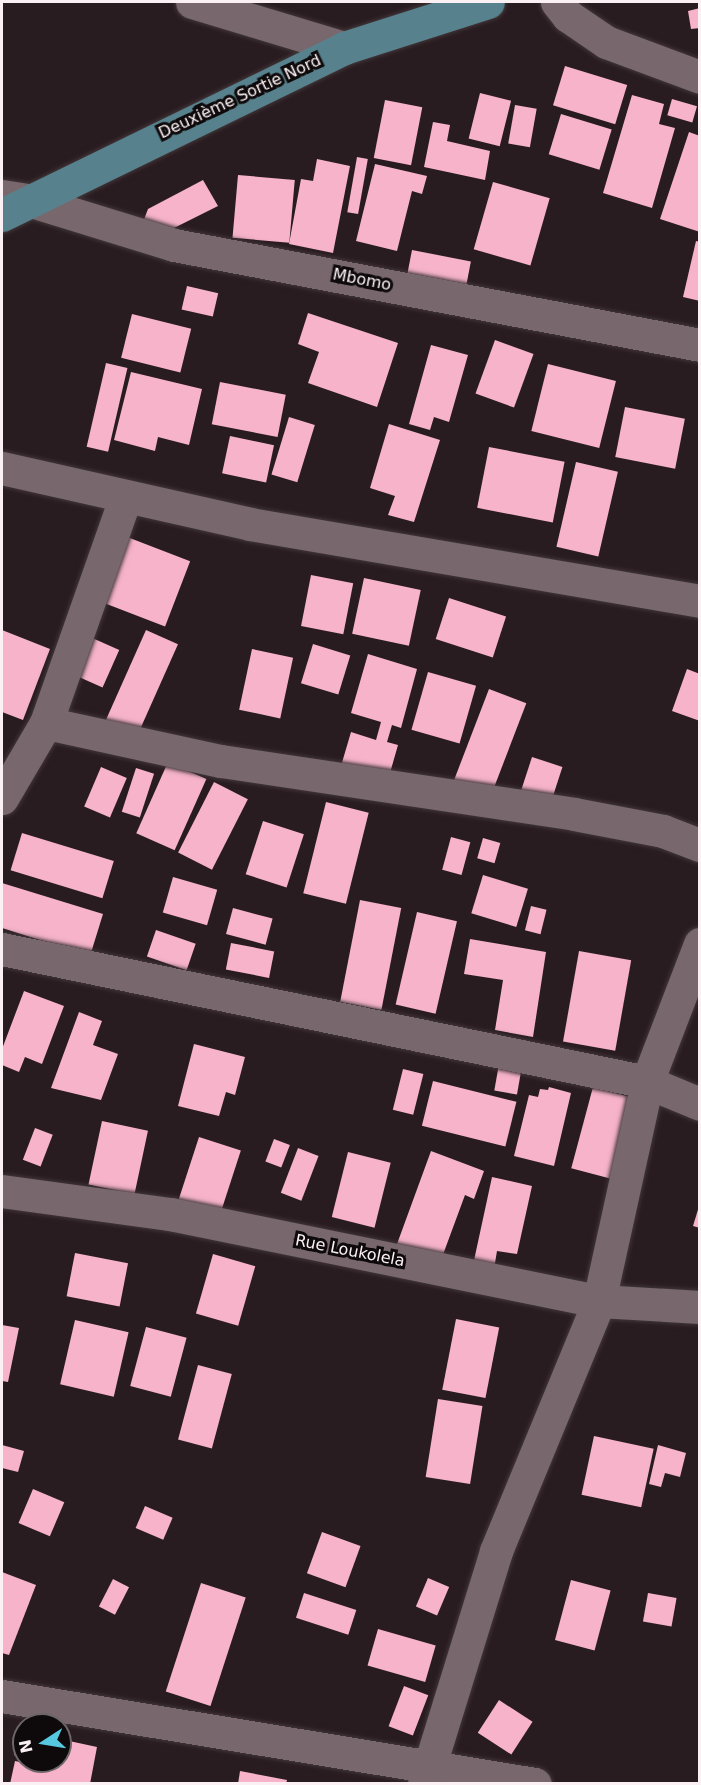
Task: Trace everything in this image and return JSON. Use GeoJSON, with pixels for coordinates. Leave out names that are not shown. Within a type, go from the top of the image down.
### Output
{"type":"FeatureCollection","features":[{"type":"Feature","properties":{"kind":"main road","name":"Deuxième Sortie Nord"},"geometry":{"type":"LineString","coordinates":[[10,204],[344,48],[488,2]]}},
{"type":"Feature","properties":{"kind":"street"},"geometry":{"type":"LineString","coordinates":[[192,2],[344,48]]}},
{"type":"Feature","properties":{"kind":"street"},"geometry":{"type":"LineString","coordinates":[[557,2],[568,16],[606,42],[699,77]]}},
{"type":"Feature","properties":{"kind":"street","name":"Mbomo"},"geometry":{"type":"LineString","coordinates":[[10,204],[174,245],[699,345]]}},
{"type":"Feature","properties":{"kind":"street"},"geometry":{"type":"LineString","coordinates":[[2,468],[125,499],[699,601]]}},
{"type":"Feature","properties":{"kind":"street"},"geometry":{"type":"LineString","coordinates":[[2,798],[125,499]]}},
{"type":"Feature","properties":{"kind":"street"},"geometry":{"type":"LineString","coordinates":[[26,738],[221,761],[574,814],[663,831],[699,845]]}},
{"type":"Feature","properties":{"kind":"street"},"geometry":{"type":"LineString","coordinates":[[426,1776],[496,1551],[599,1301],[647,1082],[699,944]]}},
{"type":"Feature","properties":{"kind":"street"},"geometry":{"type":"LineString","coordinates":[[2,949],[647,1082],[699,1104]]}},
{"type":"Feature","properties":{"kind":"street","name":"Rue Loukolela"},"geometry":{"type":"LineString","coordinates":[[2,1191],[170,1214],[599,1301],[699,1307]]}},
{"type":"Feature","properties":{"kind":"street"},"geometry":{"type":"LineString","coordinates":[[2,1696],[426,1776],[535,1784]]}},
{"type":"Feature","properties":{"kind":"building"},"geometry":{"type":"Polygon","coordinates":[[[700,8],[700,28],[691,29],[688,11],[700,8]]]}},
{"type":"Feature","properties":{"kind":"building"},"geometry":{"type":"Polygon","coordinates":[[[565,66],[627,85],[615,124],[553,105],[565,66]]]}},
{"type":"Feature","properties":{"kind":"building"},"geometry":{"type":"Polygon","coordinates":[[[480,93],[511,101],[500,146],[469,139],[480,93]]]}},
{"type":"Feature","properties":{"kind":"building"},"geometry":{"type":"Polygon","coordinates":[[[632,95],[664,104],[659,124],[675,128],[652,208],[603,193],[632,95]]]}},
{"type":"Feature","properties":{"kind":"building"},"geometry":{"type":"Polygon","coordinates":[[[672,99],[697,106],[692,123],[667,115],[672,99]]]}},
{"type":"Feature","properties":{"kind":"building"},"geometry":{"type":"Polygon","coordinates":[[[385,100],[422,107],[411,165],[374,158],[385,100]]]}},
{"type":"Feature","properties":{"kind":"building"},"geometry":{"type":"Polygon","coordinates":[[[515,105],[537,109],[530,147],[508,143],[515,105]]]}},
{"type":"Feature","properties":{"kind":"building"},"geometry":{"type":"Polygon","coordinates":[[[561,114],[612,129],[599,170],[549,154],[561,114]]]}},
{"type":"Feature","properties":{"kind":"building"},"geometry":{"type":"Polygon","coordinates":[[[433,122],[450,125],[447,141],[490,151],[485,180],[424,167],[433,122]]]}},
{"type":"Feature","properties":{"kind":"building"},"geometry":{"type":"Polygon","coordinates":[[[689,132],[700,136],[700,232],[660,219],[689,132]]]}},
{"type":"Feature","properties":{"kind":"building"},"geometry":{"type":"Polygon","coordinates":[[[357,157],[368,159],[358,214],[347,212],[357,157]]]}},
{"type":"Feature","properties":{"kind":"building"},"geometry":{"type":"Polygon","coordinates":[[[317,159],[350,166],[333,253],[289,244],[301,179],[313,181],[317,159]]]}},
{"type":"Feature","properties":{"kind":"building"},"geometry":{"type":"Polygon","coordinates":[[[375,164],[427,176],[422,194],[412,191],[397,251],[356,241],[375,164]]]}},
{"type":"Feature","properties":{"kind":"building"},"geometry":{"type":"Polygon","coordinates":[[[238,175],[295,180],[289,243],[233,238],[238,175]]]}},
{"type":"Feature","properties":{"kind":"building"},"geometry":{"type":"Polygon","coordinates":[[[203,180],[218,206],[170,230],[143,222],[148,209],[203,180]]]}},
{"type":"Feature","properties":{"kind":"building"},"geometry":{"type":"Polygon","coordinates":[[[493,182],[550,198],[530,266],[474,249],[493,182]]]}},
{"type":"Feature","properties":{"kind":"building"},"geometry":{"type":"Polygon","coordinates":[[[696,241],[700,242],[700,301],[683,297],[696,241]]]}},
{"type":"Feature","properties":{"kind":"building"},"geometry":{"type":"Polygon","coordinates":[[[412,250],[471,261],[466,288],[407,277],[412,250]]]}},
{"type":"Feature","properties":{"kind":"building"},"geometry":{"type":"Polygon","coordinates":[[[187,286],[218,293],[213,317],[182,309],[187,286]]]}},
{"type":"Feature","properties":{"kind":"building"},"geometry":{"type":"Polygon","coordinates":[[[308,313],[398,343],[377,407],[308,383],[319,352],[298,344],[308,313]]]}},
{"type":"Feature","properties":{"kind":"building"},"geometry":{"type":"Polygon","coordinates":[[[132,314],[191,329],[180,372],[121,358],[132,314]]]}},
{"type":"Feature","properties":{"kind":"building"},"geometry":{"type":"Polygon","coordinates":[[[495,340],[534,354],[514,408],[476,394],[495,340]]]}},
{"type":"Feature","properties":{"kind":"building"},"geometry":{"type":"Polygon","coordinates":[[[431,345],[468,355],[449,422],[434,417],[430,430],[409,424],[431,345]]]}},
{"type":"Feature","properties":{"kind":"building"},"geometry":{"type":"Polygon","coordinates":[[[106,363],[127,368],[108,452],[87,447],[106,363]]]}},
{"type":"Feature","properties":{"kind":"building"},"geometry":{"type":"Polygon","coordinates":[[[548,364],[616,381],[599,448],[531,431],[548,364]]]}},
{"type":"Feature","properties":{"kind":"building"},"geometry":{"type":"Polygon","coordinates":[[[131,372],[202,389],[189,445],[158,437],[155,451],[114,440],[131,372]]]}},
{"type":"Feature","properties":{"kind":"building"},"geometry":{"type":"Polygon","coordinates":[[[220,382],[286,395],[278,437],[212,424],[220,382]]]}},
{"type":"Feature","properties":{"kind":"building"},"geometry":{"type":"Polygon","coordinates":[[[625,407],[685,419],[675,469],[615,457],[625,407]]]}},
{"type":"Feature","properties":{"kind":"building"},"geometry":{"type":"Polygon","coordinates":[[[289,417],[315,425],[297,482],[271,474],[289,417]]]}},
{"type":"Feature","properties":{"kind":"building"},"geometry":{"type":"Polygon","coordinates":[[[389,424],[440,440],[414,522],[388,515],[395,496],[370,488],[389,424]]]}},
{"type":"Feature","properties":{"kind":"building"},"geometry":{"type":"Polygon","coordinates":[[[230,436],[274,445],[266,483],[222,473],[230,436]]]}},
{"type":"Feature","properties":{"kind":"building"},"geometry":{"type":"Polygon","coordinates":[[[489,447],[565,462],[553,523],[477,508],[489,447]]]}},
{"type":"Feature","properties":{"kind":"building"},"geometry":{"type":"Polygon","coordinates":[[[576,462],[618,472],[598,556],[556,547],[576,462]]]}},
{"type":"Feature","properties":{"kind":"building"},"geometry":{"type":"Polygon","coordinates":[[[122,535],[190,561],[165,627],[97,600],[122,535]]]}},
{"type":"Feature","properties":{"kind":"building"},"geometry":{"type":"Polygon","coordinates":[[[311,575],[353,583],[343,634],[301,626],[311,575]]]}},
{"type":"Feature","properties":{"kind":"building"},"geometry":{"type":"Polygon","coordinates":[[[364,578],[421,590],[409,646],[352,634],[364,578]]]}},
{"type":"Feature","properties":{"kind":"building"},"geometry":{"type":"Polygon","coordinates":[[[449,598],[506,617],[493,657],[436,639],[449,598]]]}},
{"type":"Feature","properties":{"kind":"building"},"geometry":{"type":"Polygon","coordinates":[[[2,630],[50,649],[23,720],[2,712],[2,630]]]}},
{"type":"Feature","properties":{"kind":"building"},"geometry":{"type":"Polygon","coordinates":[[[146,630],[178,644],[136,738],[104,724],[146,630]]]}},
{"type":"Feature","properties":{"kind":"building"},"geometry":{"type":"Polygon","coordinates":[[[90,637],[119,650],[103,687],[73,674],[90,637]]]}},
{"type":"Feature","properties":{"kind":"building"},"geometry":{"type":"Polygon","coordinates":[[[313,644],[350,655],[338,695],[301,683],[313,644]]]}},
{"type":"Feature","properties":{"kind":"building"},"geometry":{"type":"Polygon","coordinates":[[[252,649],[293,658],[280,718],[239,710],[252,649]]]}},
{"type":"Feature","properties":{"kind":"building"},"geometry":{"type":"Polygon","coordinates":[[[368,654],[417,669],[401,728],[392,725],[387,742],[398,745],[388,780],[341,766],[351,732],[376,740],[381,722],[351,713],[368,654]]]}},
{"type":"Feature","properties":{"kind":"building"},"geometry":{"type":"Polygon","coordinates":[[[687,669],[700,674],[700,721],[672,711],[687,669]]]}},
{"type":"Feature","properties":{"kind":"building"},"geometry":{"type":"Polygon","coordinates":[[[428,672],[476,686],[460,743],[411,730],[428,672]]]}},
{"type":"Feature","properties":{"kind":"building"},"geometry":{"type":"Polygon","coordinates":[[[489,689],[526,703],[489,799],[452,785],[489,689]]]}},
{"type":"Feature","properties":{"kind":"building"},"geometry":{"type":"Polygon","coordinates":[[[532,757],[562,767],[552,800],[521,790],[532,757]]]}},
{"type":"Feature","properties":{"kind":"building"},"geometry":{"type":"Polygon","coordinates":[[[168,762],[206,779],[175,850],[136,833],[168,762]]]}},
{"type":"Feature","properties":{"kind":"building"},"geometry":{"type":"Polygon","coordinates":[[[101,767],[127,778],[110,818],[84,807],[101,767]]]}},
{"type":"Feature","properties":{"kind":"building"},"geometry":{"type":"Polygon","coordinates":[[[136,768],[154,774],[140,818],[122,812],[136,768]]]}},
{"type":"Feature","properties":{"kind":"building"},"geometry":{"type":"Polygon","coordinates":[[[214,782],[248,799],[212,870],[178,852],[214,782]]]}},
{"type":"Feature","properties":{"kind":"building"},"geometry":{"type":"Polygon","coordinates":[[[326,802],[369,813],[346,904],[303,893],[326,802]]]}},
{"type":"Feature","properties":{"kind":"building"},"geometry":{"type":"Polygon","coordinates":[[[263,821],[304,834],[287,888],[246,874],[263,821]]]}},
{"type":"Feature","properties":{"kind":"building"},"geometry":{"type":"Polygon","coordinates":[[[22,833],[114,861],[102,898],[11,870],[22,833]]]}},
{"type":"Feature","properties":{"kind":"building"},"geometry":{"type":"Polygon","coordinates":[[[451,837],[470,842],[462,875],[442,870],[451,837]]]}},
{"type":"Feature","properties":{"kind":"building"},"geometry":{"type":"Polygon","coordinates":[[[483,838],[500,843],[495,863],[477,858],[483,838]]]}},
{"type":"Feature","properties":{"kind":"building"},"geometry":{"type":"Polygon","coordinates":[[[483,875],[528,889],[516,927],[471,913],[483,875]]]}},
{"type":"Feature","properties":{"kind":"building"},"geometry":{"type":"Polygon","coordinates":[[[173,877],[217,890],[207,925],[163,913],[173,877]]]}},
{"type":"Feature","properties":{"kind":"building"},"geometry":{"type":"Polygon","coordinates":[[[2,883],[103,914],[90,956],[2,928],[2,883]]]}},
{"type":"Feature","properties":{"kind":"building"},"geometry":{"type":"Polygon","coordinates":[[[360,900],[401,908],[381,1010],[340,1002],[360,900]]]}},
{"type":"Feature","properties":{"kind":"building"},"geometry":{"type":"Polygon","coordinates":[[[531,906],[547,910],[540,934],[525,930],[531,906]]]}},
{"type":"Feature","properties":{"kind":"building"},"geometry":{"type":"Polygon","coordinates":[[[233,908],[273,919],[266,945],[226,934],[233,908]]]}},
{"type":"Feature","properties":{"kind":"building"},"geometry":{"type":"Polygon","coordinates":[[[417,912],[457,921],[436,1014],[396,1005],[417,912]]]}},
{"type":"Feature","properties":{"kind":"building"},"geometry":{"type":"Polygon","coordinates":[[[156,930],[196,944],[187,970],[147,956],[156,930]]]}},
{"type":"Feature","properties":{"kind":"building"},"geometry":{"type":"Polygon","coordinates":[[[470,939],[546,952],[533,1037],[495,1030],[503,980],[464,974],[470,939]]]}},
{"type":"Feature","properties":{"kind":"building"},"geometry":{"type":"Polygon","coordinates":[[[231,943],[274,951],[269,978],[226,970],[231,943]]]}},
{"type":"Feature","properties":{"kind":"building"},"geometry":{"type":"Polygon","coordinates":[[[579,951],[631,960],[615,1051],[563,1042],[579,951]]]}},
{"type":"Feature","properties":{"kind":"building"},"geometry":{"type":"Polygon","coordinates":[[[24,991],[64,1006],[42,1064],[25,1057],[19,1072],[2,1065],[2,1049],[24,991]]]}},
{"type":"Feature","properties":{"kind":"building"},"geometry":{"type":"Polygon","coordinates":[[[79,1012],[102,1021],[93,1045],[118,1054],[101,1100],[51,1088],[79,1012]]]}},
{"type":"Feature","properties":{"kind":"building"},"geometry":{"type":"Polygon","coordinates":[[[194,1044],[245,1057],[235,1095],[226,1092],[219,1116],[178,1106],[194,1044]]]}},
{"type":"Feature","properties":{"kind":"building"},"geometry":{"type":"Polygon","coordinates":[[[499,1064],[522,1068],[517,1095],[494,1091],[499,1064]]]}},
{"type":"Feature","properties":{"kind":"building"},"geometry":{"type":"Polygon","coordinates":[[[403,1069],[423,1074],[413,1115],[393,1110],[403,1069]]]}},
{"type":"Feature","properties":{"kind":"building"},"geometry":{"type":"Polygon","coordinates":[[[433,1081],[516,1102],[505,1146],[422,1126],[433,1081]]]}},
{"type":"Feature","properties":{"kind":"building"},"geometry":{"type":"Polygon","coordinates":[[[549,1087],[571,1093],[554,1166],[514,1156],[529,1095],[538,1097],[540,1089],[548,1090],[549,1087]]]}},
{"type":"Feature","properties":{"kind":"building"},"geometry":{"type":"Polygon","coordinates":[[[593,1087],[640,1100],[619,1181],[571,1168],[593,1087]]]}},
{"type":"Feature","properties":{"kind":"building"},"geometry":{"type":"Polygon","coordinates":[[[102,1121],[148,1131],[134,1194],[88,1185],[102,1121]]]}},
{"type":"Feature","properties":{"kind":"building"},"geometry":{"type":"Polygon","coordinates":[[[35,1128],[53,1135],[41,1167],[23,1160],[35,1128]]]}},
{"type":"Feature","properties":{"kind":"building"},"geometry":{"type":"Polygon","coordinates":[[[199,1137],[241,1151],[219,1218],[177,1205],[199,1137]]]}},
{"type":"Feature","properties":{"kind":"building"},"geometry":{"type":"Polygon","coordinates":[[[274,1139],[290,1145],[281,1167],[265,1161],[274,1139]]]}},
{"type":"Feature","properties":{"kind":"building"},"geometry":{"type":"Polygon","coordinates":[[[298,1148],[319,1156],[301,1201],[281,1193],[298,1148]]]}},
{"type":"Feature","properties":{"kind":"building"},"geometry":{"type":"Polygon","coordinates":[[[431,1151],[484,1171],[474,1199],[465,1195],[441,1260],[397,1244],[431,1151]]]}},
{"type":"Feature","properties":{"kind":"building"},"geometry":{"type":"Polygon","coordinates":[[[348,1152],[391,1163],[374,1228],[332,1217],[348,1152]]]}},
{"type":"Feature","properties":{"kind":"building"},"geometry":{"type":"Polygon","coordinates":[[[492,1177],[532,1186],[517,1254],[497,1251],[494,1269],[473,1265],[492,1177]]]}},
{"type":"Feature","properties":{"kind":"building"},"geometry":{"type":"Polygon","coordinates":[[[700,1203],[700,1228],[693,1226],[700,1203]]]}},
{"type":"Feature","properties":{"kind":"building"},"geometry":{"type":"Polygon","coordinates":[[[75,1253],[128,1263],[120,1306],[67,1296],[75,1253]]]}},
{"type":"Feature","properties":{"kind":"building"},"geometry":{"type":"Polygon","coordinates":[[[213,1254],[255,1266],[238,1326],[196,1314],[213,1254]]]}},
{"type":"Feature","properties":{"kind":"building"},"geometry":{"type":"Polygon","coordinates":[[[456,1319],[499,1327],[485,1398],[442,1390],[456,1319]]]}},
{"type":"Feature","properties":{"kind":"building"},"geometry":{"type":"Polygon","coordinates":[[[75,1320],[129,1332],[114,1397],[60,1384],[75,1320]]]}},
{"type":"Feature","properties":{"kind":"building"},"geometry":{"type":"Polygon","coordinates":[[[2,1325],[19,1328],[8,1382],[2,1381],[2,1325]]]}},
{"type":"Feature","properties":{"kind":"building"},"geometry":{"type":"Polygon","coordinates":[[[146,1327],[187,1338],[171,1397],[130,1386],[146,1327]]]}},
{"type":"Feature","properties":{"kind":"building"},"geometry":{"type":"Polygon","coordinates":[[[198,1365],[232,1374],[212,1448],[178,1439],[198,1365]]]}},
{"type":"Feature","properties":{"kind":"building"},"geometry":{"type":"Polygon","coordinates":[[[438,1399],[482,1406],[470,1484],[426,1477],[438,1399]]]}},
{"type":"Feature","properties":{"kind":"building"},"geometry":{"type":"Polygon","coordinates":[[[594,1436],[654,1449],[641,1507],[582,1495],[594,1436]]]}},
{"type":"Feature","properties":{"kind":"building"},"geometry":{"type":"Polygon","coordinates":[[[2,1445],[24,1451],[18,1472],[2,1468],[2,1445]]]}},
{"type":"Feature","properties":{"kind":"building"},"geometry":{"type":"Polygon","coordinates":[[[658,1445],[686,1453],[680,1477],[665,1473],[661,1487],[649,1484],[658,1445]]]}},
{"type":"Feature","properties":{"kind":"building"},"geometry":{"type":"Polygon","coordinates":[[[33,1489],[64,1502],[50,1536],[19,1523],[33,1489]]]}},
{"type":"Feature","properties":{"kind":"building"},"geometry":{"type":"Polygon","coordinates":[[[145,1506],[173,1518],[163,1540],[136,1528],[145,1506]]]}},
{"type":"Feature","properties":{"kind":"building"},"geometry":{"type":"Polygon","coordinates":[[[322,1532],[361,1546],[345,1587],[307,1573],[322,1532]]]}},
{"type":"Feature","properties":{"kind":"building"},"geometry":{"type":"Polygon","coordinates":[[[2,1572],[36,1585],[9,1655],[2,1653],[2,1572]]]}},
{"type":"Feature","properties":{"kind":"building"},"geometry":{"type":"Polygon","coordinates":[[[428,1578],[449,1587],[437,1616],[416,1607],[428,1578]]]}},
{"type":"Feature","properties":{"kind":"building"},"geometry":{"type":"Polygon","coordinates":[[[113,1579],[129,1587],[115,1615],[99,1607],[113,1579]]]}},
{"type":"Feature","properties":{"kind":"building"},"geometry":{"type":"Polygon","coordinates":[[[571,1580],[611,1591],[595,1650],[555,1640],[571,1580]]]}},
{"type":"Feature","properties":{"kind":"building"},"geometry":{"type":"Polygon","coordinates":[[[201,1583],[246,1598],[210,1706],[166,1691],[201,1583]]]}},
{"type":"Feature","properties":{"kind":"building"},"geometry":{"type":"Polygon","coordinates":[[[304,1593],[356,1610],[348,1635],[296,1618],[304,1593]]]}},
{"type":"Feature","properties":{"kind":"building"},"geometry":{"type":"Polygon","coordinates":[[[648,1593],[677,1598],[672,1627],[643,1622],[648,1593]]]}},
{"type":"Feature","properties":{"kind":"building"},"geometry":{"type":"Polygon","coordinates":[[[378,1629],[436,1646],[425,1682],[368,1666],[378,1629]]]}},
{"type":"Feature","properties":{"kind":"building"},"geometry":{"type":"Polygon","coordinates":[[[404,1686],[428,1695],[413,1735],[389,1726],[404,1686]]]}},
{"type":"Feature","properties":{"kind":"building"},"geometry":{"type":"Polygon","coordinates":[[[499,1700],[533,1722],[511,1754],[478,1733],[499,1700]]]}},
{"type":"Feature","properties":{"kind":"building"},"geometry":{"type":"Polygon","coordinates":[[[72,1742],[97,1747],[90,1784],[10,1784],[12,1773],[72,1773],[72,1742]]]}},
{"type":"Feature","properties":{"kind":"building"},"geometry":{"type":"Polygon","coordinates":[[[240,1771],[287,1780],[286,1784],[238,1784],[240,1771]]]}}]}
